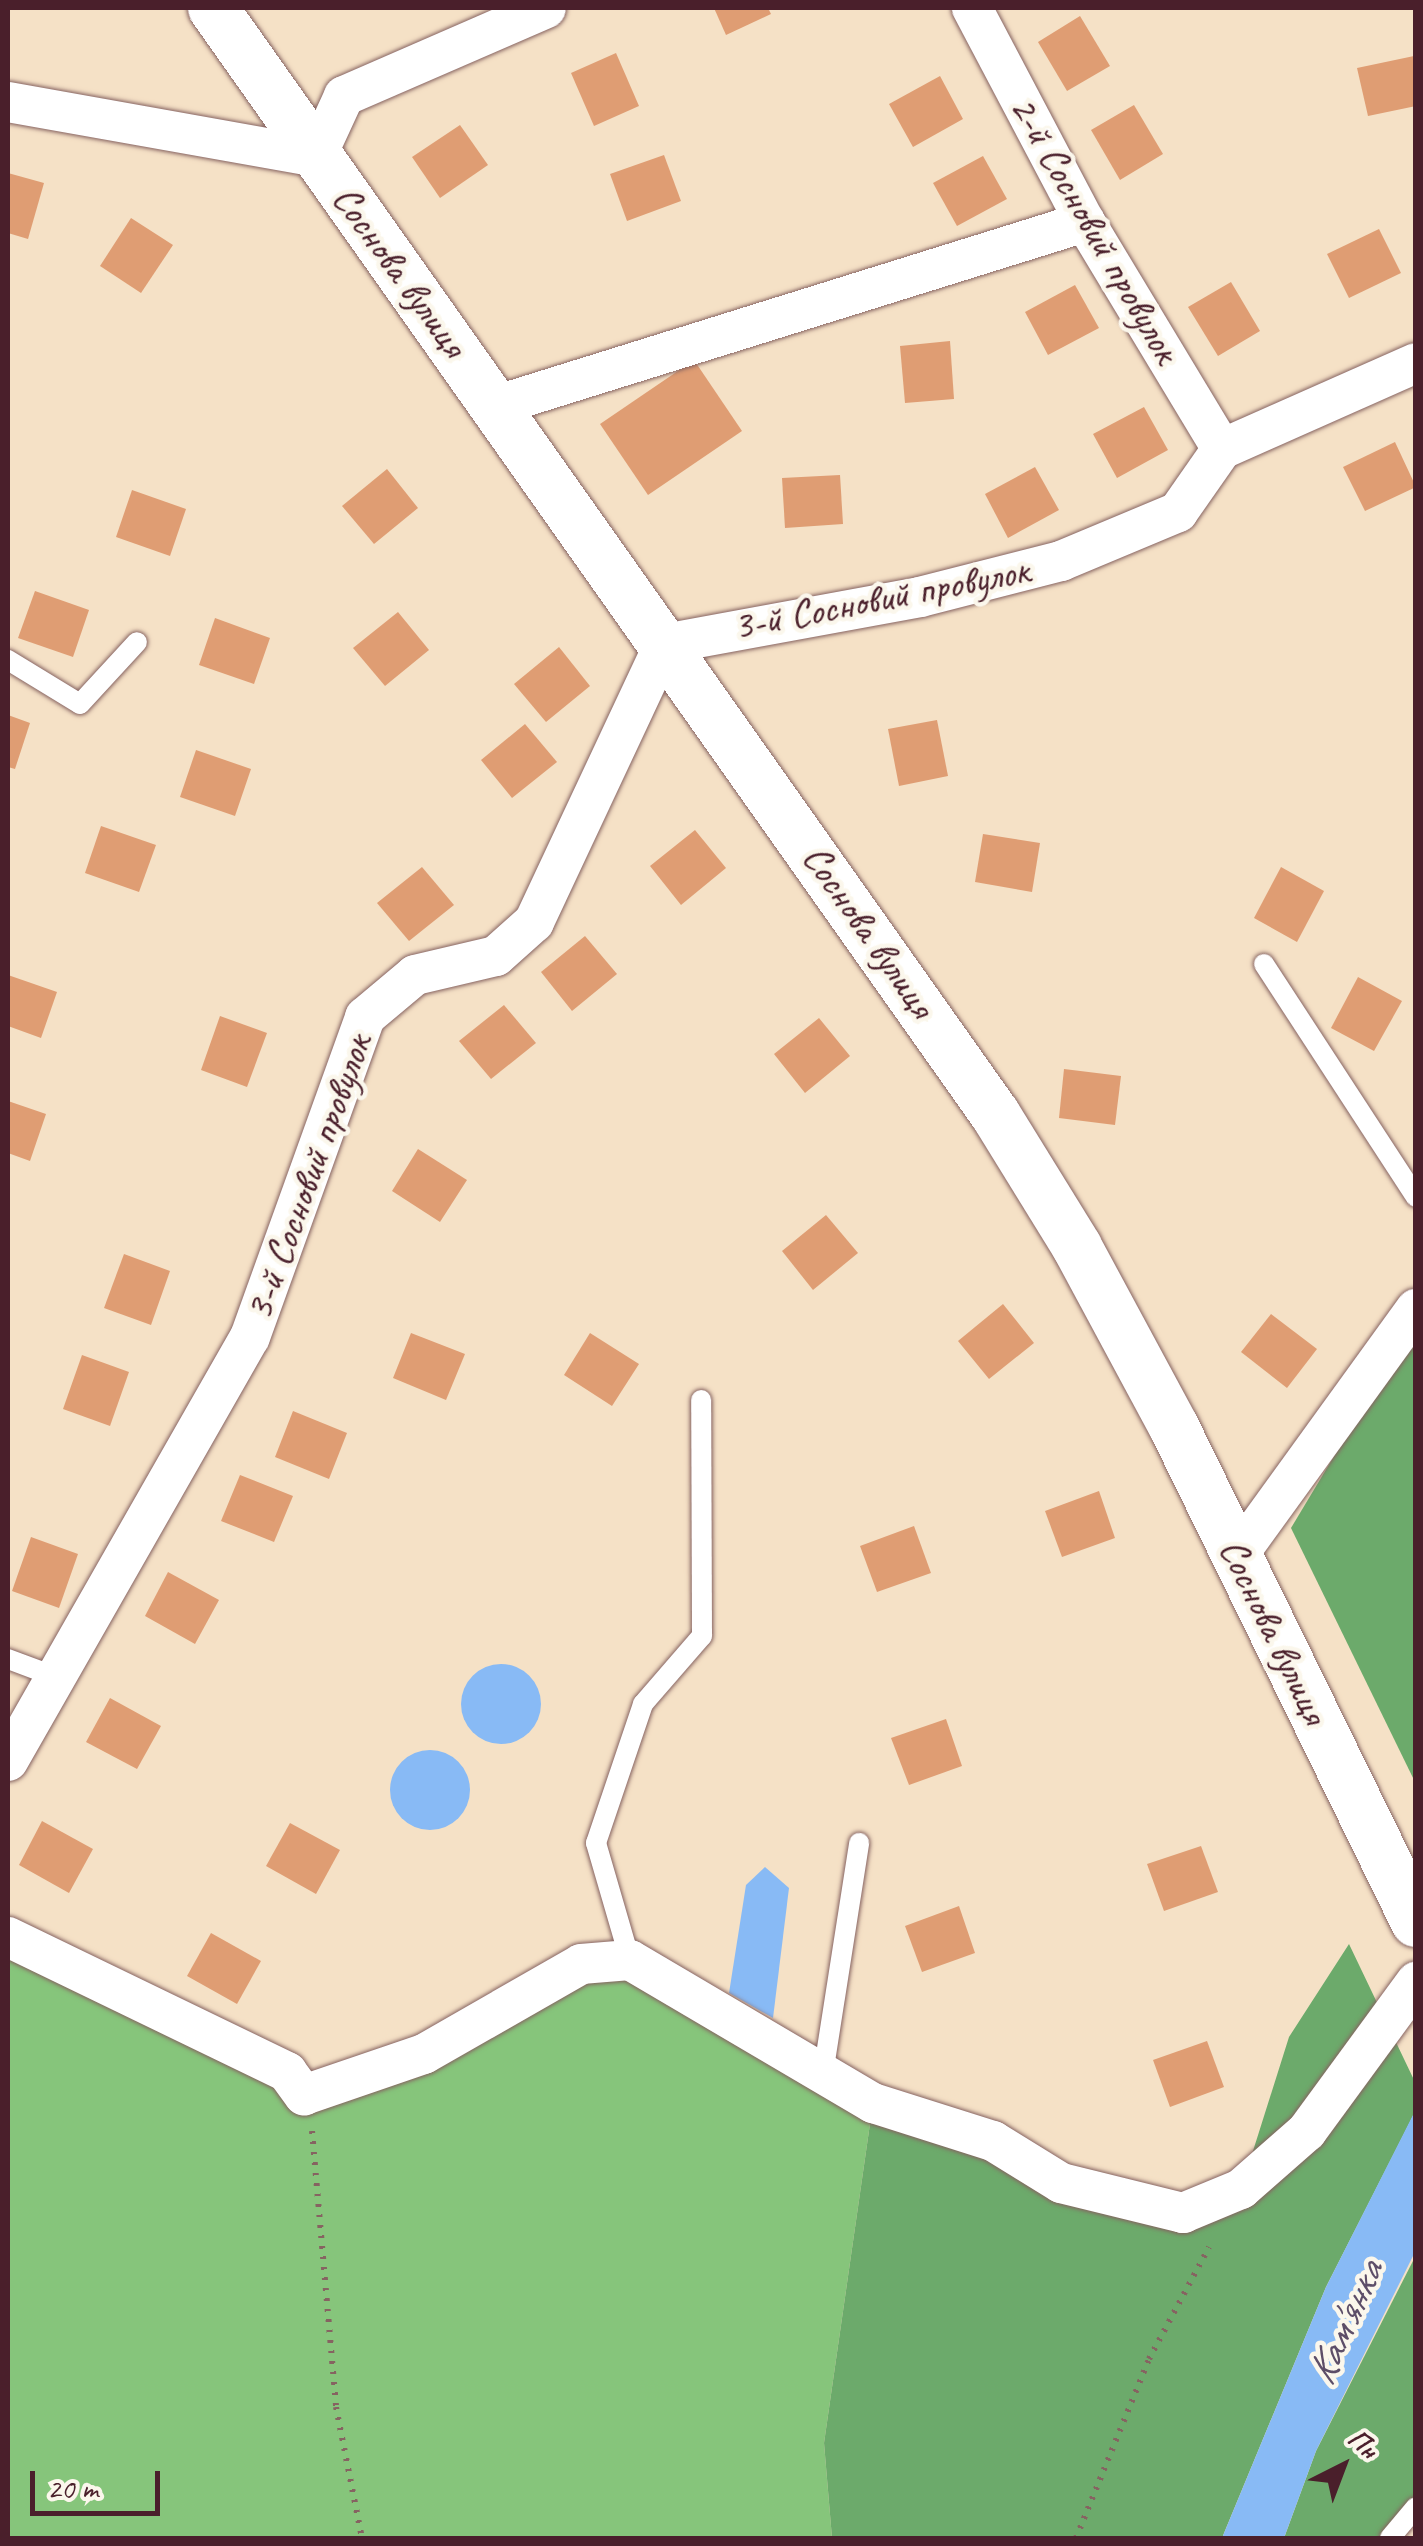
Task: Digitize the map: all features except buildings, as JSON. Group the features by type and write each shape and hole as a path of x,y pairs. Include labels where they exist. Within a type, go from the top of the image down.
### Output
{"street":[{"name":"Соснова вулиця","path":"213,8 316,157 498,405 994,1114 1077,1247 1237,1556 1416,1922"},
{"path":"8,102 316,157 344,96 546,8"},
{"name":"2-й Сосновий провулок","path":"972,8 1085,222 1222,449"},
{"path":"498,405 1085,222"},
{"path":"1222,449 1416,363"},
{"name":"3-й Сосновий провулок","path":"8,1761 51,1675 211,1416 250,1337 364,1017 415,975 496,956 518,942 548,897 664,644 920,597 1061,561 1178,512 1222,449"},
{"path":"1237,1556 1416,1309"},
{"path":"8,1937 287,2072 304,2096 424,2054 581,1964 630,1960 873,2103 992,2141 1062,2183 1183,2213 1241,2189 1306,2132 1416,1982"}],"lane":[{"path":"8,660 80,704 136,642"},
{"path":"1264,964 1416,1196"},
{"path":"630,1960 596,1843 644,1704 702,1636 702,1400"},
{"path":"8,1659 51,1675"},
{"path":"823,2074 859,1843"},
{"path":"1390,2538 1416,2507"}],"path":[{"path":"304,2096 336,2407 362,2538"},
{"path":"1076,2538 1149,2359 1241,2189"}],"green space":[{"path":"1415,1321 1415,1782 1291,1528"},
{"path":"8,1937 287,2072 356,2079 630,1960 873,2103 824,2443 832,2538 8,2538"},
{"path":"1349,1944 1415,2082 1413,2116 1326,2287 1222,2538 832,2538 824,2443 873,2103 1183,2213 1241,2189 1289,2037"},
{"path":"1415,2257 1415,2507 1390,2538 1284,2538 1316,2451"}],"water":[{"path":"501,1664 516,1667 529,1676 538,1689 538,1719 529,1732 516,1741 501,1744 486,1741 473,1732 464,1719 461,1704 464,1689 473,1676 486,1667"},
{"path":"430,1750 445,1753 458,1762 467,1775 467,1805 458,1818 445,1827 430,1830 415,1827 402,1818 393,1805 390,1790 393,1775 402,1762 415,1753"},
{"path":"765,1867 789,1888 773,2018 729,1993 746,1885"},
{"name":"Кам'янка","path":"1415,2111 1415,2252 1316,2451 1284,2538 1222,2538 1326,2287"}]}
